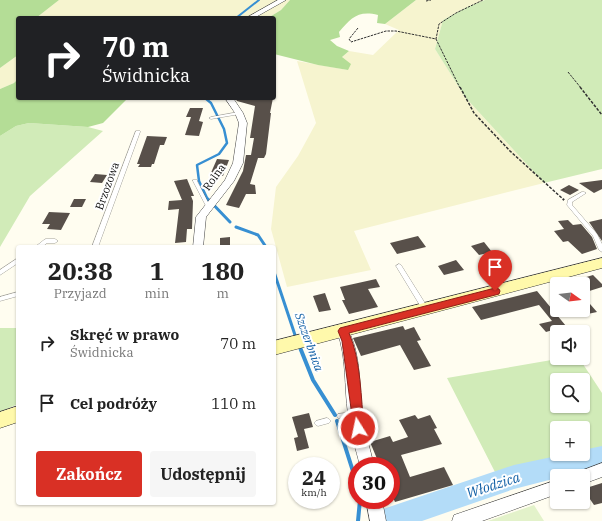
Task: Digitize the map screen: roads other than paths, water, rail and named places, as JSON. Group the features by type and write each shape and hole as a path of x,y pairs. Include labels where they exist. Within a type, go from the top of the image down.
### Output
{"street":[{"path":"253,16 283,0"},
{"name":"Rolna","path":"198,245 201,217 210,203 229,181 238,163 243,123 239,113 230,100"},
{"path":"276,348 426,310 602,263"},
{"path":"343,331 347,341 352,365 356,415 365,457"},
{"path":"0,420 16,415"},
{"path":"590,474 602,470"},
{"path":"460,521 550,489"}],"lane":[{"path":"211,118 239,113"},
{"name":"Brzozowa","path":"96,245 138,132"},
{"path":"195,181 210,203"},
{"path":"584,193 570,201 569,205 595,236 602,250"},
{"path":"41,245 46,241 55,241"},
{"path":"0,273 16,260"},
{"path":"399,266 426,310"},
{"path":"0,299 16,295"},
{"path":"340,416 356,415"},
{"path":"318,422 327,421"}],"waterway":[{"name":"Szczerbnica","path":"239,16 259,0"},
{"name":"Szczerbnica","path":"207,100 211,103 224,129 227,143 219,154 197,165 199,181 208,200"},
{"name":"Szczerbnica","path":"208,199 230,222"},
{"name":"Szczerbnica","path":"236,227 258,235 265,245"},
{"name":"Szczerbnica","path":"276,278 296,338"},
{"name":"Szczerbnica","path":"299,345 313,380 335,415"},
{"name":"Szczerbnica","path":"337,421 348,457"},
{"name":"Włodzica","path":"386,521 514,477 602,457"},
{"name":"Szczerbnica","path":"358,521 359,509"}]}
